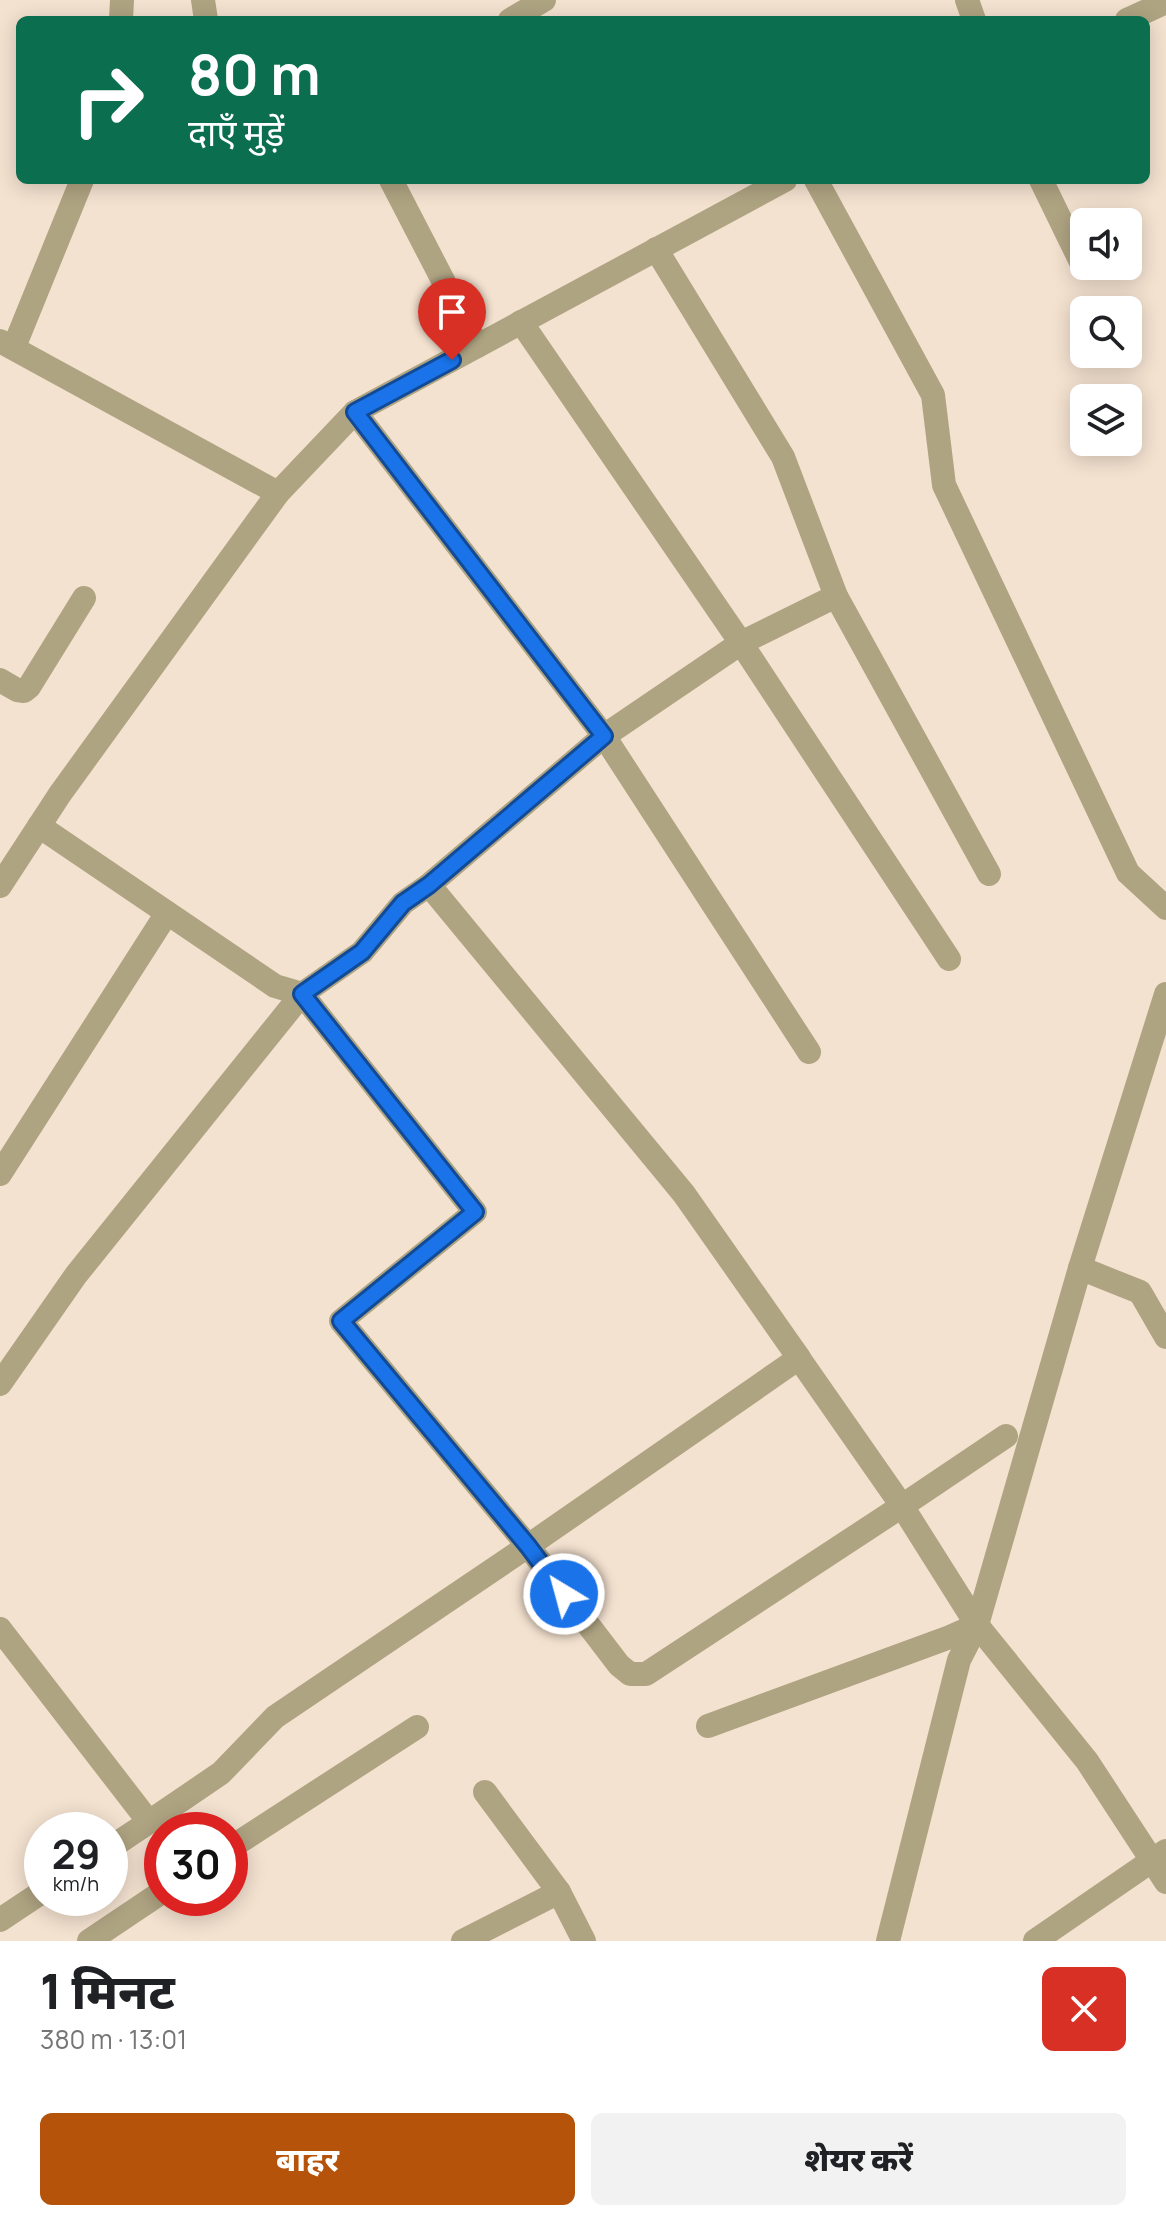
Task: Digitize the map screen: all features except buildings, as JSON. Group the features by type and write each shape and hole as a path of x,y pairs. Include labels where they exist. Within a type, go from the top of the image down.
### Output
{"street":[{"path":"517,16 544,0"},
{"path":"1136,16 1166,2"},
{"path":"80,184 7,344 278,493"},
{"path":"393,184 477,346"},
{"path":"0,886 39,826 278,493 355,412 778,184"},
{"path":"818,184 933,395 944,485 1128,873 1166,908"},
{"path":"1043,184 1070,239"},
{"path":"656,249 783,457 836,596 989,874"},
{"path":"521,322 741,643 949,959"},
{"path":"355,412 604,736 809,1052"},
{"path":"0,1384 76,1275 302,994 362,952 403,903 429,885 604,736 741,643 836,596"},
{"path":"0,680 17,690 24,691 29,687 84,598"},
{"path":"39,826 275,986 302,994 475,1212 341,1321 528,1546 619,1665 630,1674 646,1674 1006,1436"},
{"path":"429,885 684,1194 902,1506 977,1625 1159,1856 1166,1882"},
{"path":"0,1174 24,1141 167,913"},
{"path":"888,1941 959,1660 977,1625 1080,1268 1166,994"},
{"path":"1080,1268 1140,1292 1166,1337"},
{"path":"164,1812 221,1773 275,1717 799,1358 796,1354"},
{"path":"708,1726 977,1625"},
{"path":"0,1629 144,1816"},
{"path":"248,1836 417,1727"},
{"path":"485,1792 559,1892 584,1941"},
{"path":"1035,1941 1159,1856"},
{"path":"463,1941 559,1892"},
{"path":"0,1920 24,1904"},
{"path":"89,1941 144,1904"}],"route":[{"path":"452,360 355,412 604,736 429,885 403,903 362,952 302,994 475,1212 341,1321 528,1546 564,1594"}]}
